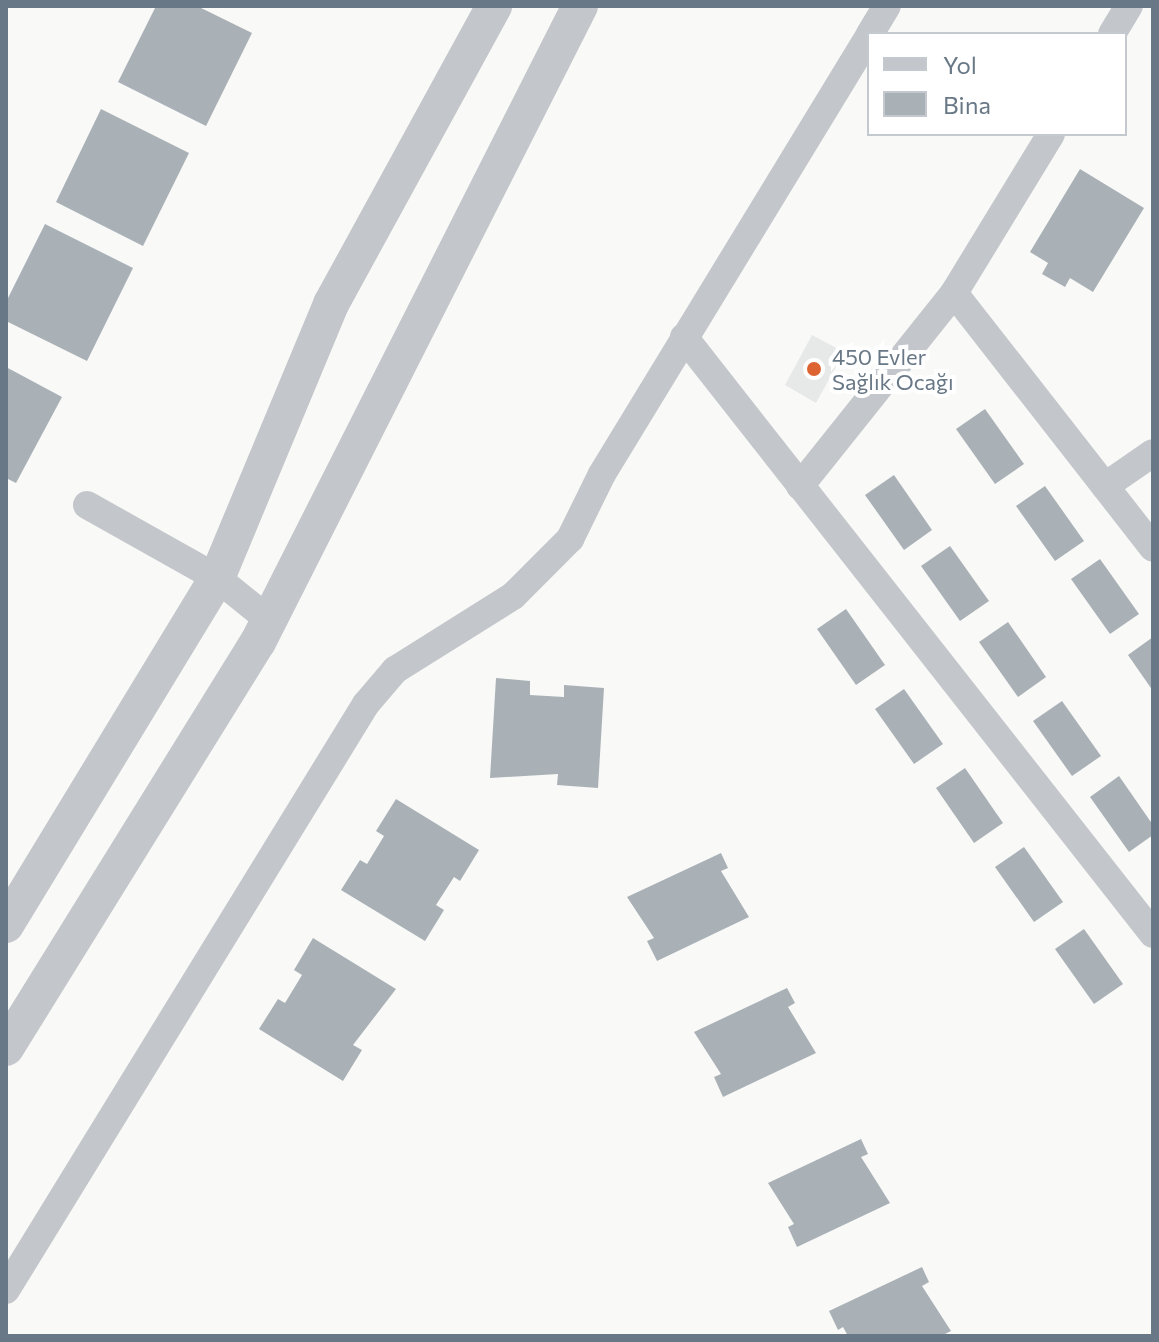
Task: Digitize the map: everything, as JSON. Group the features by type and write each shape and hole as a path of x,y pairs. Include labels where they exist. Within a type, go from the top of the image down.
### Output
{"street":[{"path":"6,925 217,578 331,304 494,6"},
{"path":"6,1048 269,620 580,6"},
{"path":"872,32 887,6"},
{"path":"1113,32 1129,6"},
{"path":"6,1290 366,704 395,670 513,596 570,539 602,474 867,40"},
{"path":"800,486 954,293 1050,136"},
{"path":"954,293 1153,548"},
{"path":"684,337 1153,934"},
{"path":"1105,486 1153,453"},
{"path":"87,505 217,578 269,620"}],"shaded area":[{"name":"450 Evler Sağlık Ocağı","path":"812,335 844,352 816,403 785,385"}],"building":[{"path":"156,6 197,6 252,33 206,126 118,82"},
{"path":"101,109 189,153 143,246 56,202"},
{"path":"1080,169 1144,208 1093,292 1070,278 1065,287 1042,274 1048,263 1030,252"},
{"path":"45,224 133,268 87,361 6,321 6,302"},
{"path":"6,367 62,397 16,483 6,478"},
{"path":"985,409 1024,464 995,484 956,429"},
{"path":"894,475 932,530 904,550 865,495"},
{"path":"1045,486 1084,541 1055,561 1016,506"},
{"path":"950,546 989,601 960,621 921,566"},
{"path":"1100,559 1139,614 1110,634 1071,579"},
{"path":"846,609 885,665 856,685 817,629"},
{"path":"1008,622 1046,677 1018,697 979,642"},
{"path":"1153,637 1153,691 1128,655"},
{"path":"496,678 530,681 530,695 564,697 564,685 604,688 598,788 557,785 558,774 490,778"},
{"path":"904,689 943,744 914,764 875,709"},
{"path":"1062,701 1101,756 1072,776 1033,721"},
{"path":"965,768 1003,823 974,843 936,788"},
{"path":"1119,776 1153,825 1153,835 1129,852 1090,797"},
{"path":"396,799 479,850 460,881 454,877 436,905 444,910 425,941 341,890 360,860 367,864 384,836 376,831"},
{"path":"1024,847 1063,902 1034,922 995,867"},
{"path":"721,853 728,868 721,871 749,917 657,961 647,941 654,938 627,897"},
{"path":"1084,929 1123,984 1094,1004 1055,949"},
{"path":"313,938 396,989 353,1045 362,1050 343,1081 259,1029 278,999 285,1003 302,975 294,970"},
{"path":"787,988 795,1003 788,1007 816,1053 723,1097 714,1077 721,1074 694,1032"},
{"path":"861,1139 868,1154 861,1157 890,1203 797,1247 788,1227 794,1224 768,1183"},
{"path":"922,1267 929,1282 922,1286 951,1331 941,1336 848,1336 843,1327 838,1330 829,1311"}],"place":[{"name":"450 Evler Sağlık Ocağı","path":"814,369"}]}
